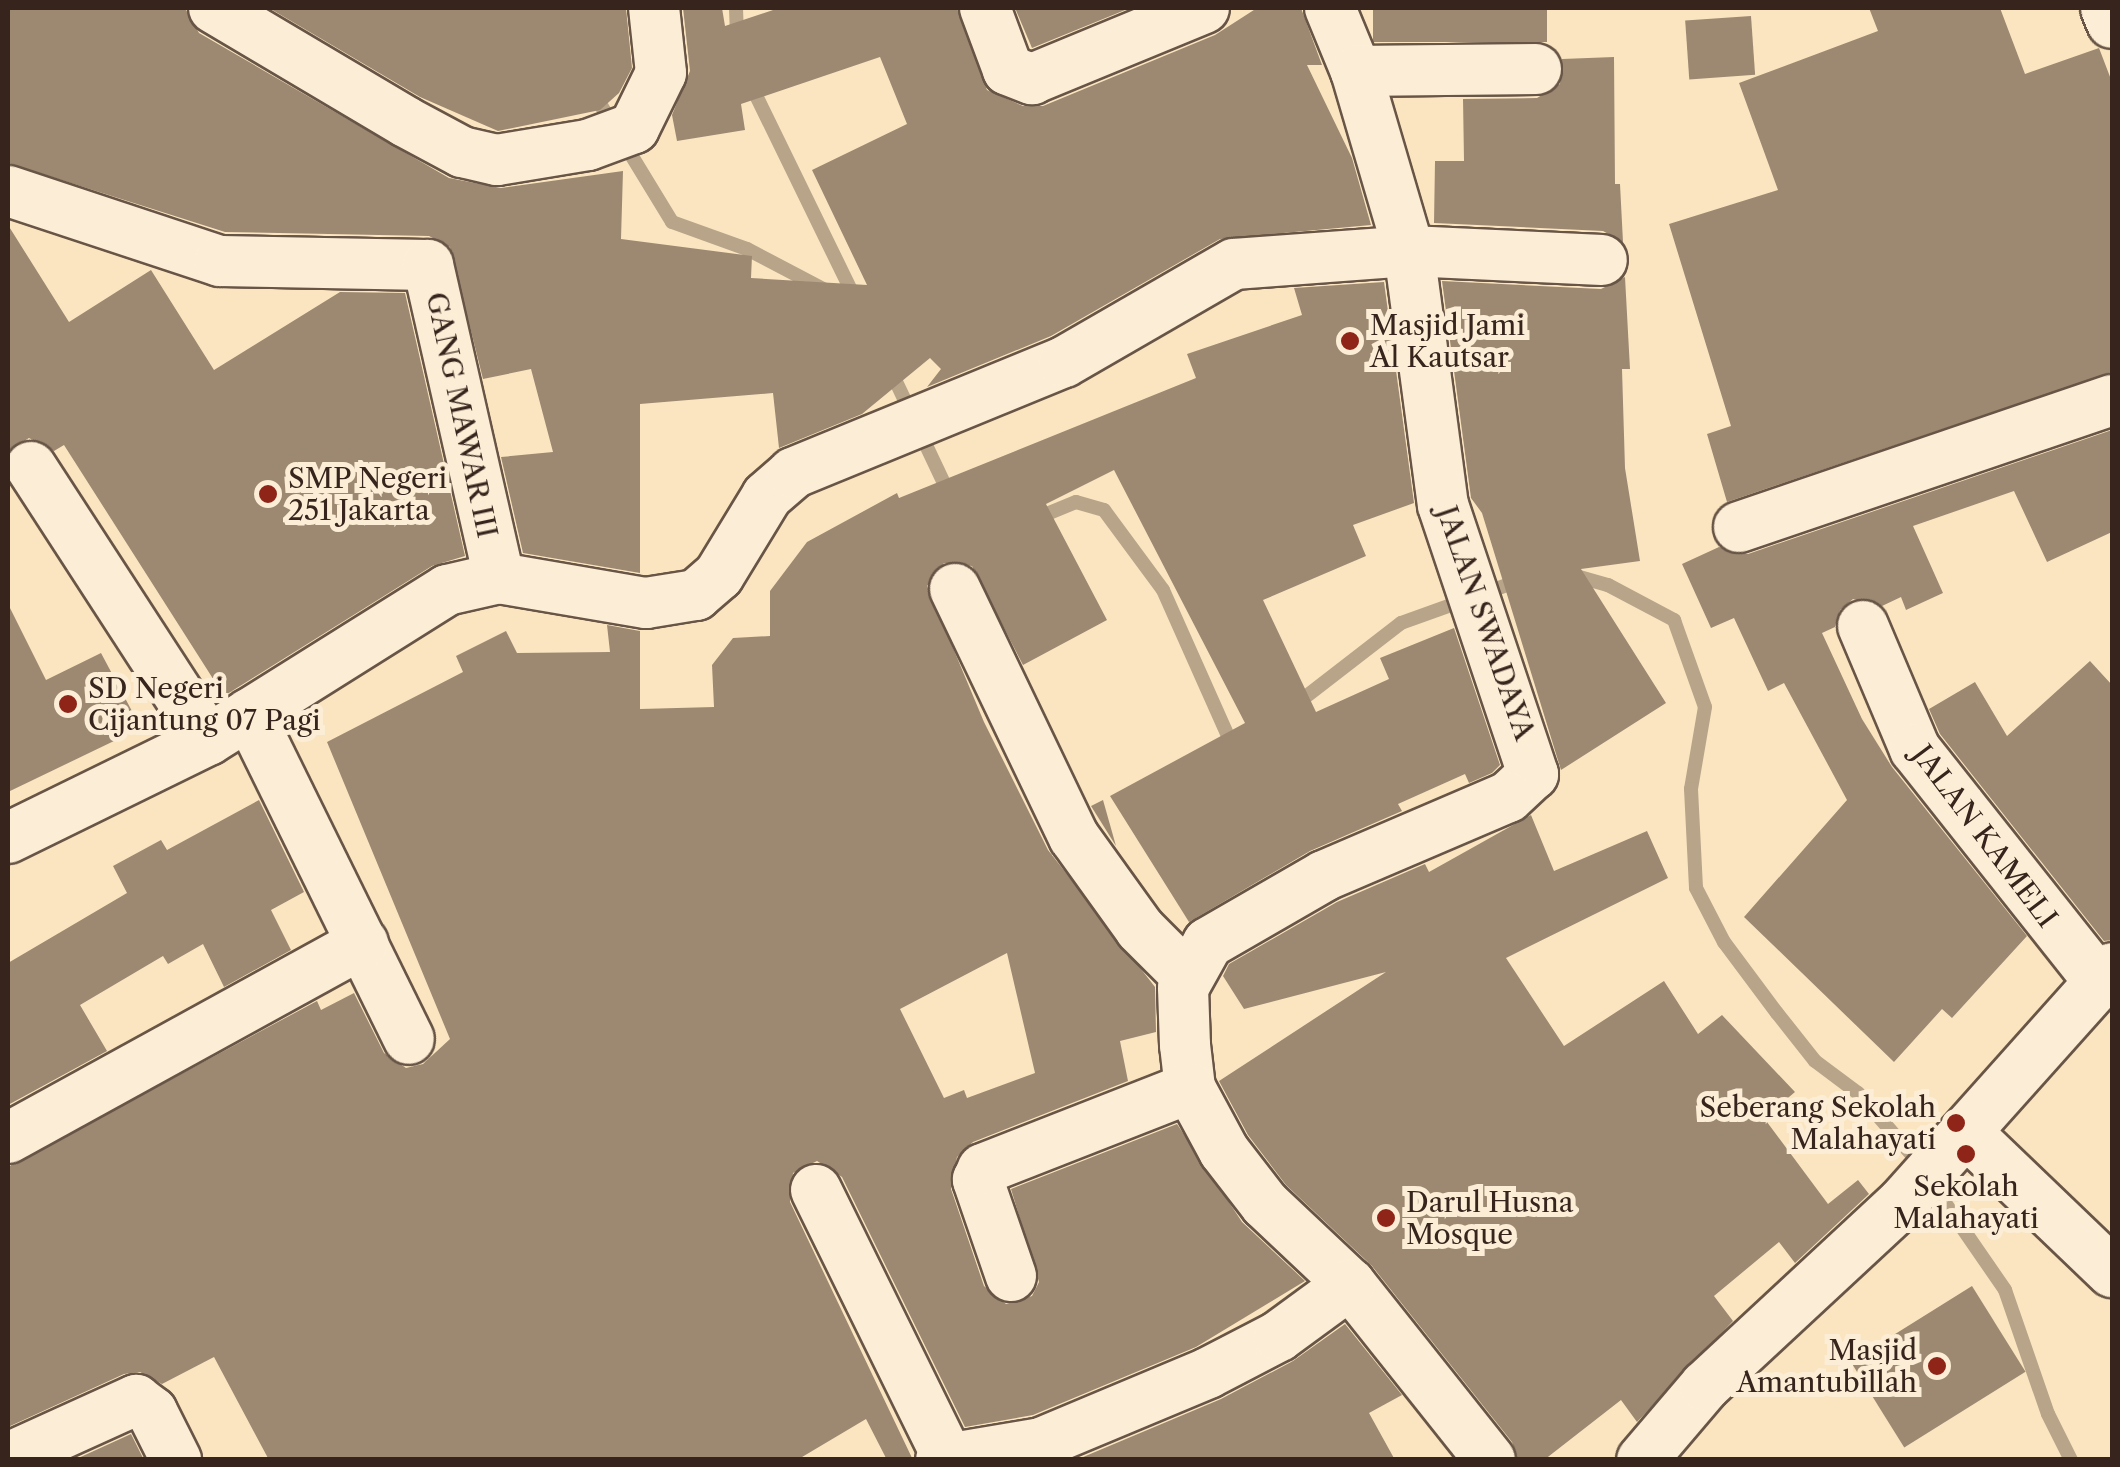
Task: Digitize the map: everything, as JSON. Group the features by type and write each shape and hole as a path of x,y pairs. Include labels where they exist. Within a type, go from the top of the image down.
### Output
{"street":[{"path":"214,8 462,152 527,159 588,146 634,128 662,73 654,8"},
{"path":"985,8 1008,70 1032,78 1204,8"},
{"name":"JALAN SWADAYA","path":"1187,976 1199,954 1228,929 1324,876 1508,796 1533,774 1467,583 1441,491 1409,251 1356,71 1330,8"},
{"path":"2106,8 2112,23"},
{"path":"1356,71 1536,68"},
{"name":"GANG MAWAR III","path":"8,191 220,261 428,265 498,578"},
{"path":"8,838 208,740 447,590 498,578 646,603 696,595 719,575 741,533 780,484 865,441 1064,362 1234,264 1409,251 1602,260"},
{"path":"1738,527 2112,400"},
{"path":"30,467 208,740"},
{"path":"955,589 1074,837 1140,929 1187,976 1190,1088 1224,1151 1265,1204 1350,1284 1490,1460"},
{"name":"JALAN KAMELI","path":"1863,626 1915,749 2106,975"},
{"path":"249,714 409,1040"},
{"path":"8,1138 362,944"},
{"path":"1642,1460 1706,1386 1902,1203 2106,975"},
{"path":"1011,1276 978,1180 983,1169 1190,1088"},
{"path":"1961,1140 2112,1272"},
{"path":"816,1190 946,1459 1041,1443 1208,1373 1279,1336 1350,1284"},
{"path":"8,1458 136,1400 152,1412 176,1460"}],"building":[{"path":"8,8 185,8 199,33 449,178 501,188 623,171 621,239 752,256 751,278 867,285 812,170 907,124 880,57 741,104 745,130 677,141 672,115 690,71 683,8 722,8 725,26 779,8 957,8 987,90 1023,106 1043,106 1215,35 1257,8 1301,8 1322,65 1307,65 1352,158 1371,225 1220,239 1051,336 927,387 941,369 930,358 862,414 779,448 773,393 640,404 640,573 523,553 501,457 553,452 531,369 483,379 450,247 429,236 225,232 8,163"},
{"path":"269,8 626,8 632,68 619,93 600,110 498,131 420,97"},
{"path":"1015,8 1130,8 1032,48"},
{"path":"1373,8 1547,8 1547,42 1373,42"},
{"path":"1869,8 2000,8 2025,74 2099,48 2112,82 2112,372 1727,502 1707,434 1731,426 1669,224 1778,190 1739,83 1878,31"},
{"path":"1751,16 1755,75 1689,79 1685,21"},
{"path":"1614,57 1615,184 1620,184 1623,242 1603,231 1434,223 1435,161 1464,161 1463,99 1537,98 1560,84 1562,59"},
{"name":"SMP Negeri 251 Jakarta","path":"8,225 69,322 151,270 214,370 340,292 405,293 465,556 432,566 224,696 64,445 54,451 29,438 8,451"},
{"path":"1625,277 1630,369 1622,369 1625,468 1640,561 1581,569 1666,703 1561,770 1482,513 1471,498 1442,281 1601,289"},
{"path":"1384,282 1414,503 1353,525 1366,556 1263,600 1316,712 1389,679 1380,658 1454,628 1500,765 1492,773 1469,783 1465,774 1398,804 1402,811 1310,851 1189,922 1110,796 1245,723 1114,470 1046,504 1107,620 1023,665 972,566 944,563 927,586 984,722 1048,850 1155,987 1156,1032 1120,1041 1128,1081 973,1142 957,1157 951,1189 984,1286 1006,1304 1032,1296 1039,1282 1011,1189 1177,1124 1242,1222 1305,1281 1196,1347 1033,1415 965,1427 842,1177 817,1161 793,1173 790,1202 913,1460 887,1460 866,1419 797,1460 269,1460 214,1357 162,1384 140,1372 124,1374 8,1427 8,1167 317,1001 321,1010 354,993 384,1053 406,1068 423,1064 450,1039 327,742 463,672 456,656 506,631 517,653 610,652 607,625 640,631 640,709 714,707 712,665 733,638 770,636 770,591 807,542 897,493 899,498 1196,378 1187,354 1302,315 1294,288","holes":["1007,953 1035,1073 967,1098 964,1090 944,1098 900,1009"]},
{"path":"2112,430 2112,532 2047,562 2014,491 1913,526 1943,593 1906,610 1901,597 1882,606 1853,599 1840,610 1835,627 1822,633 1862,719 1892,767 2027,936 1952,1018 1942,1009 1894,1062 1744,917 1847,800 1784,683 1768,691 1734,618 1711,628 1682,564 1719,547 1748,554"},
{"name":"SD Negeri Cijantung 07 Pagi","path":"8,604 46,680 101,653 141,728 8,792"},
{"path":"2090,661 2112,685 2112,940 2104,941 1940,734 1929,709 1975,682 2007,736"},
{"path":"259,800 304,892 271,910 291,950 224,987 203,944 168,964 163,956 80,1005 107,1051 8,1105 8,963 127,893 113,866 161,840 167,850"},
{"path":"1103,800 1116,846 1091,806"},
{"path":"1531,815 1554,871 1647,831 1668,878 1506,958 1564,1046 1664,981 1698,1034 1722,1015 1795,1092 1764,1118 1828,1204 1858,1180 1869,1194 1795,1263 1779,1242 1714,1296 1733,1321 1637,1422 1621,1400 1544,1460 1518,1460 1512,1442 1372,1266 1286,1185 1248,1135 1219,1081 1386,972 1244,1009 1223,976 1229,964 1337,902 1425,864 1429,872"},
{"name":"Masjid Amantubillah","path":"1972,1286 2026,1372 1904,1447 1851,1362"},
{"path":"1345,1324 1402,1395 1369,1413 1395,1460 1076,1460 1221,1399 1293,1361"},
{"path":"131,1434 144,1460 74,1460"}],"waterway":[{"path":"736,8 737,37"},
{"path":"749,81 856,300"},
{"path":"594,94 672,222 747,249 825,290"},
{"path":"890,369 949,494"},
{"path":"1037,518 1076,502 1104,510 1163,590 1229,738 1239,739"},
{"path":"1569,574 1608,585 1674,620 1705,707 1691,789 1696,888 1724,942 1777,1013 1815,1061 1858,1093 1912,1155 2005,1290 2048,1414 2071,1460"},
{"path":"1295,705 1401,623 1518,581"}],"place":[{"name":"Masjid Jami Al Kautsar","path":"1350,341"},
{"name":"SMP Negeri 251 Jakarta","path":"268,494"},
{"name":"SD Negeri Cijantung 07 Pagi","path":"68,704"},
{"name":"Seberang Sekolah Malahayati","path":"1956,1123"},
{"name":"Sekolah Malahayati","path":"1966,1154"},
{"name":"Darul Husna Mosque","path":"1386,1218"},
{"name":"Masjid Amantubillah","path":"1937,1366"}]}
